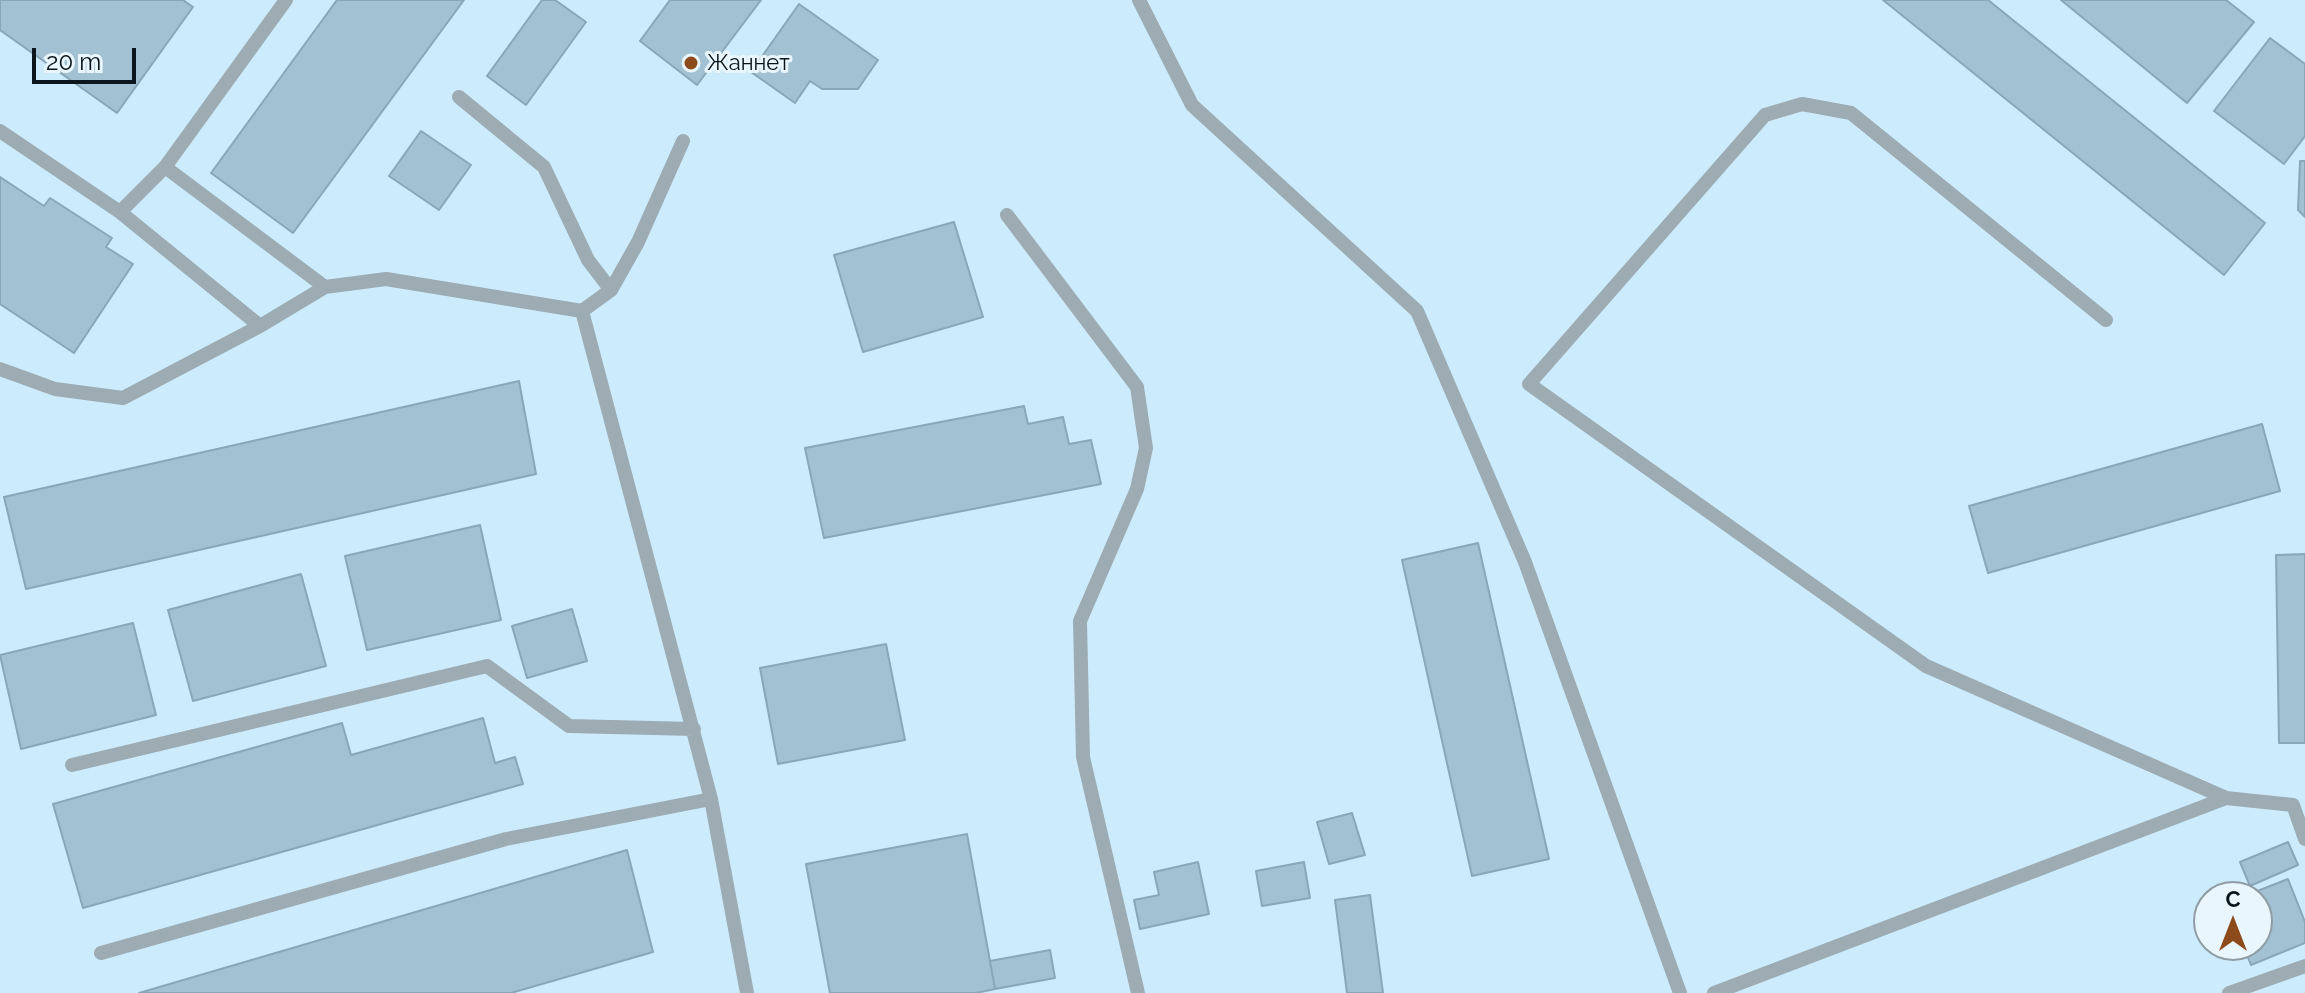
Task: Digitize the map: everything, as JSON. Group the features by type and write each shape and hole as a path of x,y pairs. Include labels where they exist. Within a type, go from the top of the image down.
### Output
{"lane":[{"path":"120,212 165,167 286,0"},
{"path":"1139,0 1192,105 1417,311 1525,562 1680,993"},
{"path":"459,97 544,167 588,260 611,290"},
{"path":"2106,320 1851,113 1802,104 1765,115 1529,384 1926,666 2226,798 2293,805 2305,839"},
{"path":"0,131 120,212 260,326"},
{"path":"0,369 55,389 123,398 260,326 325,287 386,279 582,311 611,290 638,242 683,141"},
{"path":"165,167 325,287"},
{"path":"1007,215 1137,387 1146,448 1137,489 1080,621 1083,757 1138,993"},
{"path":"582,311 711,799 747,993"},
{"path":"72,765 487,666 569,726 694,729"},
{"path":"1714,993 2226,798"},
{"path":"101,953 506,839 711,799"},
{"path":"2229,993 2305,966"}],"building":[{"path":"0,0 183,0 193,7 117,113 0,30"},
{"path":"337,0 464,0 293,233 211,173"},
{"path":"542,0 555,0 586,22 526,105 487,76"},
{"name":"Жаннет","path":"670,0 761,0 697,85 640,41"},
{"path":"1883,0 1988,0 2265,223 2224,275"},
{"path":"2061,0 2226,0 2254,22 2187,103"},
{"path":"799,4 878,60 858,89 822,89 810,81 795,103 751,72"},
{"path":"2270,38 2305,64 2305,136 2284,164 2214,111"},
{"path":"421,131 471,165 439,210 389,176"},
{"path":"2300,161 2305,161 2305,217 2298,210"},
{"path":"0,177 44,206 50,198 112,238 106,247 133,264 74,353 0,304"},
{"path":"954,222 983,317 863,352 834,255"},
{"path":"519,381 536,474 26,589 4,497"},
{"path":"1024,406 1028,424 1063,417 1069,444 1091,440 1101,484 824,538 805,448"},
{"path":"2262,424 2280,491 1988,573 1969,506"},
{"path":"480,525 501,620 367,650 345,556"},
{"path":"1478,543 1549,859 1472,876 1402,560"},
{"path":"2305,554 2305,743 2279,743 2276,555"},
{"path":"301,574 326,666 193,701 168,610"},
{"path":"572,609 587,661 527,678 512,626"},
{"path":"133,623 156,715 21,749 0,655"},
{"path":"886,644 905,740 778,764 760,668"},
{"path":"483,718 495,763 515,757 523,784 83,908 53,804 342,723 351,755"},
{"path":"1352,813 1365,855 1329,864 1317,822"},
{"path":"967,834 995,989 976,993 830,993 806,864"},
{"path":"2288,842 2298,865 2261,881 2248,881 2240,862"},
{"path":"627,850 653,952 511,993 139,993"},
{"path":"1198,862 1209,914 1140,929 1134,900 1159,895 1154,872"},
{"path":"1304,862 1310,898 1262,906 1256,871"},
{"path":"2288,879 2305,922 2305,943 2273,956 2273,885"},
{"path":"1370,895 1383,993 1347,993 1335,900"},
{"path":"1050,950 1055,978 995,989 990,961"}],"place":[{"name":"Жаннет","path":"691,63"}]}
